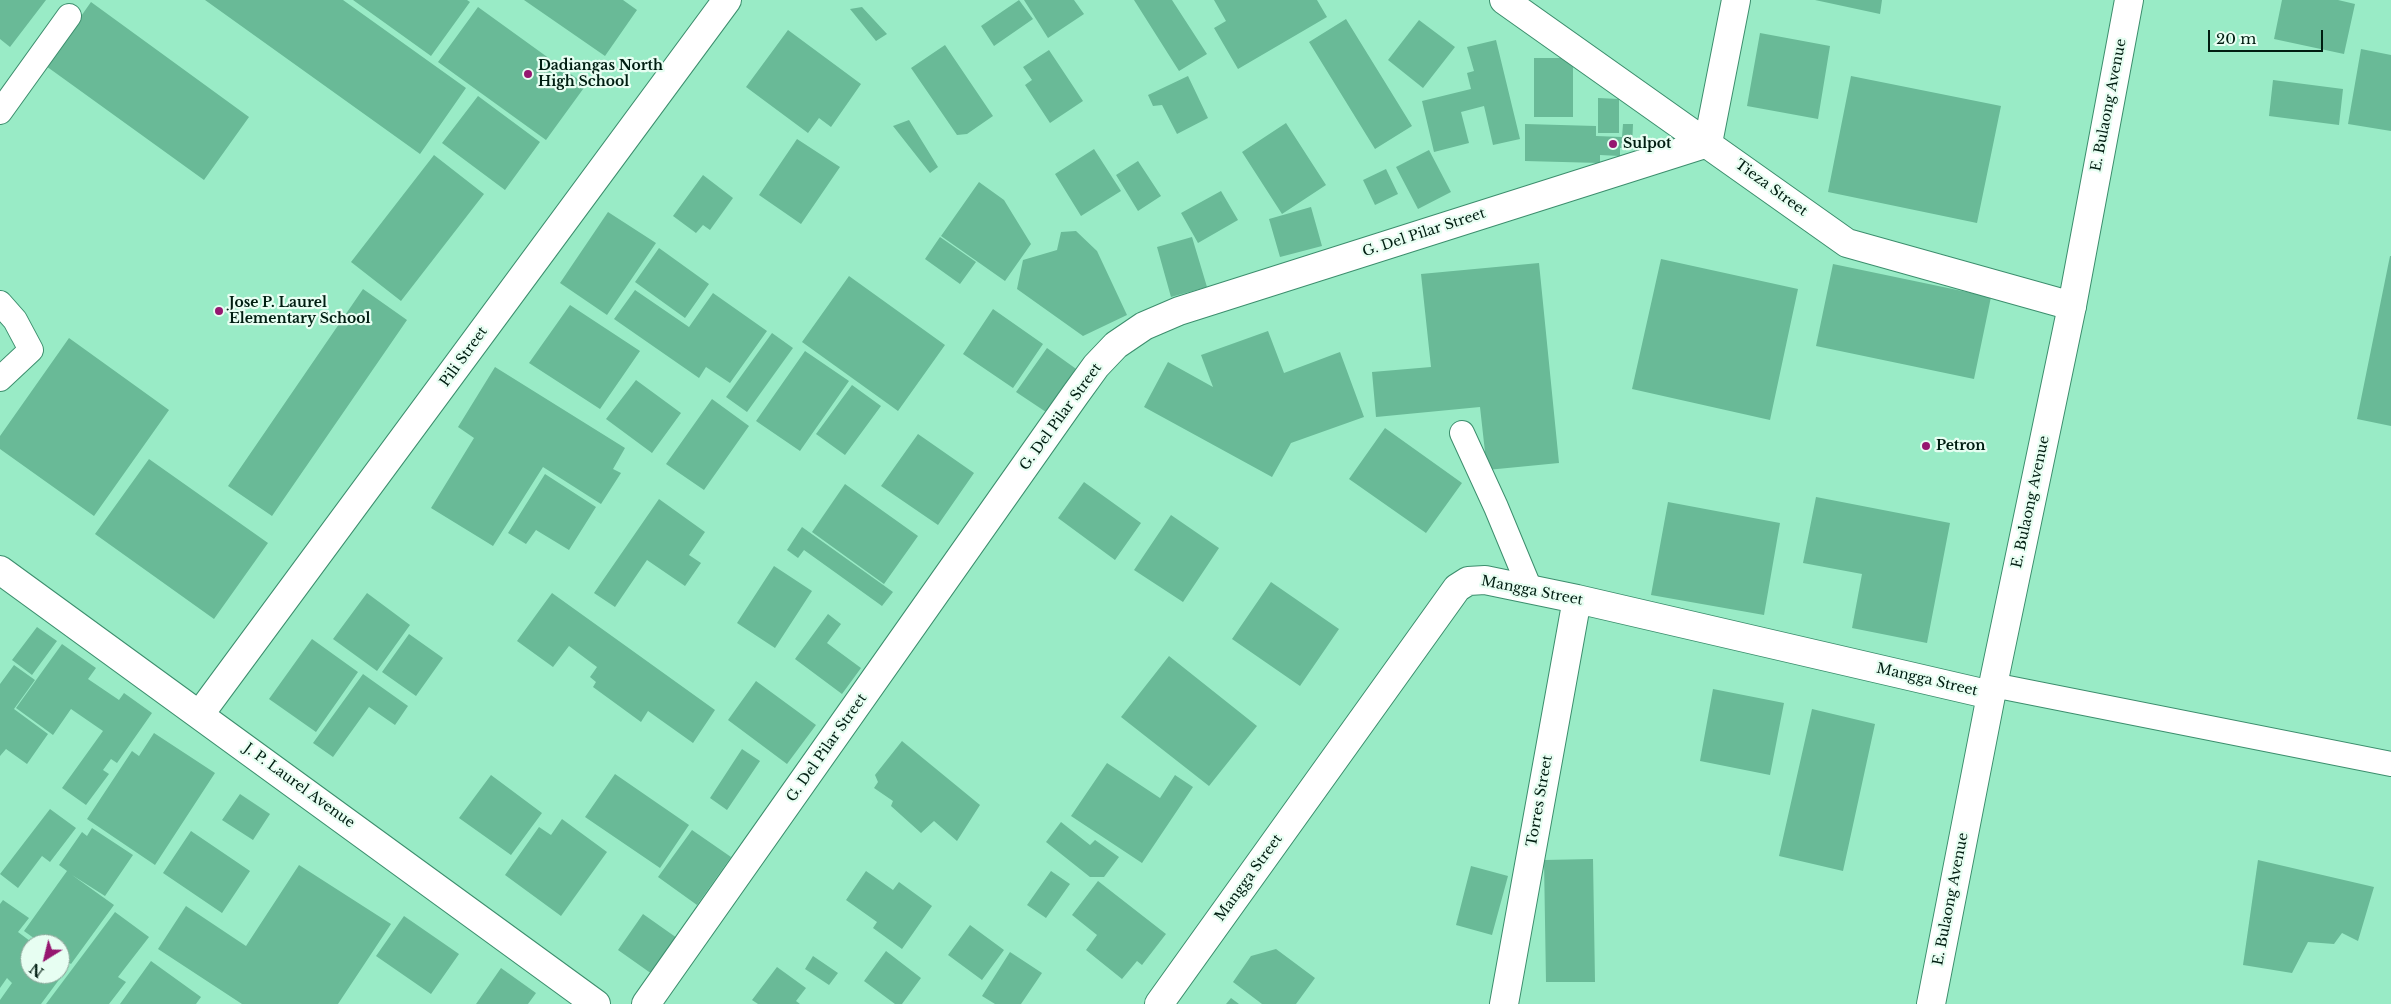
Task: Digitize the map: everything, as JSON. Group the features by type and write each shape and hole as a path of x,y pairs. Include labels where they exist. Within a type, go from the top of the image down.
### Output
{"street":[{"name":"Pili Street","path":"200,714 727,0"},
{"name":"Tieza Street","path":"1504,0 1847,243 2072,306"},
{"path":"1708,144 1736,0"},
{"name":"E. Bulaong Avenue","path":"1931,1004 1992,690 2072,306 2129,0"},
{"name":"G. Del Pilar Street","path":"646,1004 1075,395 1096,366 1116,345 1144,326 1179,311 1708,144"},
{"name":"J. P. Laurel Avenue","path":"0,570 596,1004"},
{"name":"Mangga Street","path":"1159,1004 1457,588 1468,580 1485,580 1530,589 1992,690"},
{"name":"Torres Street","path":"1504,1004 1577,599"}],"lane":[{"path":"0,112 69,16"},
{"path":"0,303 15,320 31,350 0,379"},
{"path":"1462,433 1496,507 1530,589"},
{"path":"1992,690 2391,764"}],"building":[{"path":"0,0 46,0 10,47 0,39"},
{"path":"205,0 343,0 466,88 420,154"},
{"path":"353,0 467,0 470,2 431,56"},
{"path":"524,0 623,0 637,10 605,56"},
{"path":"1019,0 1033,19 994,46 981,26"},
{"path":"1024,0 1074,0 1084,14 1048,38"},
{"path":"1134,0 1172,0 1207,54 1179,71"},
{"path":"1214,0 1317,0 1327,17 1238,69 1214,28 1226,21"},
{"path":"1815,0 1882,0 1880,14"},
{"path":"2282,0 2338,0 2355,4 2344,54 2274,39"},
{"path":"91,2 249,117 204,180 46,66"},
{"path":"478,7 586,85 546,140 438,62"},
{"path":"862,7 887,34 876,41 850,9"},
{"path":"1346,19 1412,126 1375,149 1309,42"},
{"path":"1419,20 1455,47 1423,88 1388,60"},
{"path":"788,30 861,84 831,127 819,118 808,133 746,87"},
{"path":"1760,33 1830,46 1818,119 1747,106"},
{"path":"1496,40 1520,139 1493,145 1484,106 1461,112 1469,143 1434,152 1422,101 1471,89 1467,73 1474,71 1467,47"},
{"path":"945,45 993,116 967,134 957,135 911,68"},
{"path":"2361,49 2391,55 2391,131 2348,124"},
{"path":"1049,50 1083,101 1050,123 1025,85 1032,80 1023,67"},
{"path":"1534,58 1573,58 1573,117 1534,117"},
{"path":"1188,76 1208,118 1177,134 1162,105 1153,106 1148,95"},
{"path":"1851,76 2001,106 1977,223 1828,192"},
{"path":"2273,80 2343,89 2339,125 2269,116"},
{"path":"478,96 540,142 505,190 442,143"},
{"path":"1598,98 1619,99 1619,133 1598,133"},
{"path":"909,120 938,167 930,173 893,126"},
{"path":"1286,123 1326,185 1282,214 1242,152"},
{"path":"1525,124 1596,126 1596,136 1622,137 1623,124 1633,124 1632,148 1620,148 1620,156 1600,155 1600,163 1525,161"},
{"path":"797,139 840,167 801,224 759,195"},
{"path":"1094,149 1121,191 1081,216 1055,174"},
{"path":"1429,150 1451,192 1418,209 1396,167"},
{"path":"434,155 484,194 401,301 351,262"},
{"path":"1138,161 1161,196 1138,211 1116,175"},
{"path":"1386,169 1398,194 1375,205 1363,180"},
{"path":"703,175 733,198 710,230 703,225 696,233 673,216"},
{"path":"979,182 1004,200 1031,244 1005,281 941,236"},
{"path":"1221,191 1238,220 1198,243 1181,213"},
{"path":"1311,207 1322,246 1280,257 1269,219"},
{"path":"608,212 656,243 607,315 560,283"},
{"path":"1076,231 1097,251 1127,315 1083,336 1017,289 1023,260 1057,250 1061,232"},
{"path":"940,237 976,262 960,284 925,259"},
{"path":"1192,237 1207,287 1171,297 1157,247"},
{"path":"659,248 709,284 685,318 635,282"},
{"path":"2391,256 2391,426 2357,419"},
{"path":"1661,259 1798,289 1770,420 1632,389"},
{"path":"1539,263 1559,463 1487,470 1480,407 1376,417 1372,372 1431,367 1421,274"},
{"path":"1833,264 1991,297 1974,379 1816,346"},
{"path":"849,276 945,345 898,411 802,342"},
{"path":"363,289 407,320 272,516 228,486"},
{"path":"635,290 689,327 713,293 767,331 730,383 706,367 699,378 614,319"},
{"path":"570,305 640,351 600,409 529,363"},
{"path":"993,309 1043,344 1013,388 963,354"},
{"path":"1268,331 1284,373 1340,352 1364,417 1291,443 1272,477 1144,407 1168,362 1213,387 1201,355"},
{"path":"772,333 793,348 747,412 726,397"},
{"path":"69,338 169,410 94,516 0,449 0,436"},
{"path":"1047,348 1079,371 1049,414 1016,392"},
{"path":"805,351 849,381 800,451 756,421"},
{"path":"495,367 625,448 613,469 621,473 601,504 543,467 493,546 431,508 474,438 458,427"},
{"path":"636,380 681,413 652,453 606,419"},
{"path":"852,385 881,406 845,455 816,434"},
{"path":"712,399 749,426 704,490 666,464"},
{"path":"1385,428 1462,483 1426,533 1349,479"},
{"path":"918,434 974,473 938,525 881,486"},
{"path":"149,459 268,543 214,619 95,534"},
{"path":"545,474 596,507 569,550 536,530 526,544 508,533"},
{"path":"1084,482 1141,523 1115,560 1058,518"},
{"path":"845,484 918,536 884,584 812,532"},
{"path":"1816,497 1950,523 1927,643 1852,628 1862,574 1803,563"},
{"path":"659,499 705,532 689,555 701,563 685,586 647,560 615,607 594,593"},
{"path":"1668,502 1780,523 1764,615 1651,595"},
{"path":"1171,515 1219,548 1183,602 1134,570"},
{"path":"802,527 893,592 882,606 804,550 798,558 787,550"},
{"path":"774,566 812,591 775,648 737,623"},
{"path":"1271,582 1339,629 1300,686 1232,639"},
{"path":"367,593 410,625 377,671 333,639"},
{"path":"552,593 715,710 693,743 648,711 641,722 593,687 596,682 590,677 597,667 569,646 553,667 517,641"},
{"path":"828,614 841,624 827,643 861,668 842,694 795,659"},
{"path":"37,627 57,641 32,675 12,660"},
{"path":"409,634 443,658 416,696 382,672"},
{"path":"312,639 358,672 316,732 269,699"},
{"path":"62,644 96,668 88,679 119,700 124,693 152,713 117,763 111,759 103,770 109,774 86,805 62,788 103,731 71,709 53,735 16,708"},
{"path":"1169,656 1257,726 1209,786 1121,717"},
{"path":"14,665 35,680 14,709 48,734 27,764 6,749 0,756 0,684"},
{"path":"363,674 408,706 395,725 369,707 333,757 313,743"},
{"path":"756,681 816,725 787,764 728,720"},
{"path":"1713,689 1784,703 1770,775 1700,761"},
{"path":"1812,709 1875,724 1843,871 1779,856"},
{"path":"154,733 215,773 155,865 87,819 132,751 139,756"},
{"path":"902,741 980,805 957,841 934,821 921,833 891,806 893,801 874,788 878,782 875,775"},
{"path":"742,749 760,761 727,810 710,798"},
{"path":"1107,763 1160,798 1175,775 1193,787 1142,863 1071,816"},
{"path":"615,774 689,825 660,868 585,817"},
{"path":"491,775 542,813 511,855 459,818"},
{"path":"240,794 270,814 253,840 222,820"},
{"path":"50,809 76,828 50,862 42,856 18,888 0,874"},
{"path":"562,819 607,852 561,916 505,875 539,827 551,835"},
{"path":"1061,822 1090,845 1095,840 1119,857 1104,877 1090,877 1046,842"},
{"path":"92,828 133,855 105,896 72,875 114,905 71,964 70,934 28,934 24,931 67,871 59,865 82,832 87,836"},
{"path":"692,830 731,857 697,905 658,877"},
{"path":"191,831 250,871 222,913 163,873"},
{"path":"1593,859 1595,982 1546,982 1544,860"},
{"path":"2258,860 2374,887 2358,941 2342,933 2334,944 2308,942 2292,973 2243,965"},
{"path":"299,865 391,924 338,1004 242,1004 158,949 186,906 246,946"},
{"path":"1471,866 1508,876 1492,935 1456,925"},
{"path":"866,871 893,890 899,882 932,906 902,949 873,928 877,922 846,900"},
{"path":"1051,871 1070,884 1046,918 1027,905"},
{"path":"1098,881 1166,934 1142,965 1137,961 1122,979 1086,950 1097,935 1072,915"},
{"path":"3,900 29,918 18,932 21,934 20,984 56,984 41,1004 0,1004 0,1000 12,983 7,978 0,988 0,904"},
{"path":"115,912 149,937 118,977 126,982 109,1004 46,1004 61,984 70,984 70,972"},
{"path":"643,914 677,938 652,974 618,950"},
{"path":"404,916 459,954 431,994 376,956"},
{"path":"970,925 1004,950 982,980 948,955"},
{"path":"1276,949 1315,978 1296,1004 1262,1004 1233,982 1251,956"},
{"path":"886,951 921,978 902,1004 895,1004 864,981"},
{"path":"1010,952 1042,973 1021,1004 995,1004 982,996"},
{"path":"813,956 838,973 829,985 805,969"},
{"path":"151,961 201,997 196,1004 120,1004"},
{"path":"777,967 806,988 796,1001 800,1004 758,1004 752,1000"},
{"path":"501,968 536,993 528,1004 476,1004"},
{"path":"1231,998 1239,1004 1226,1004"}],"place":[{"name":"Dadiangas North High School","path":"528,74"},
{"name":"Sulpot","path":"1613,144"},
{"name":"Jose P. Laurel Elementary School","path":"219,311"},
{"name":"Petron","path":"1926,446"}]}
